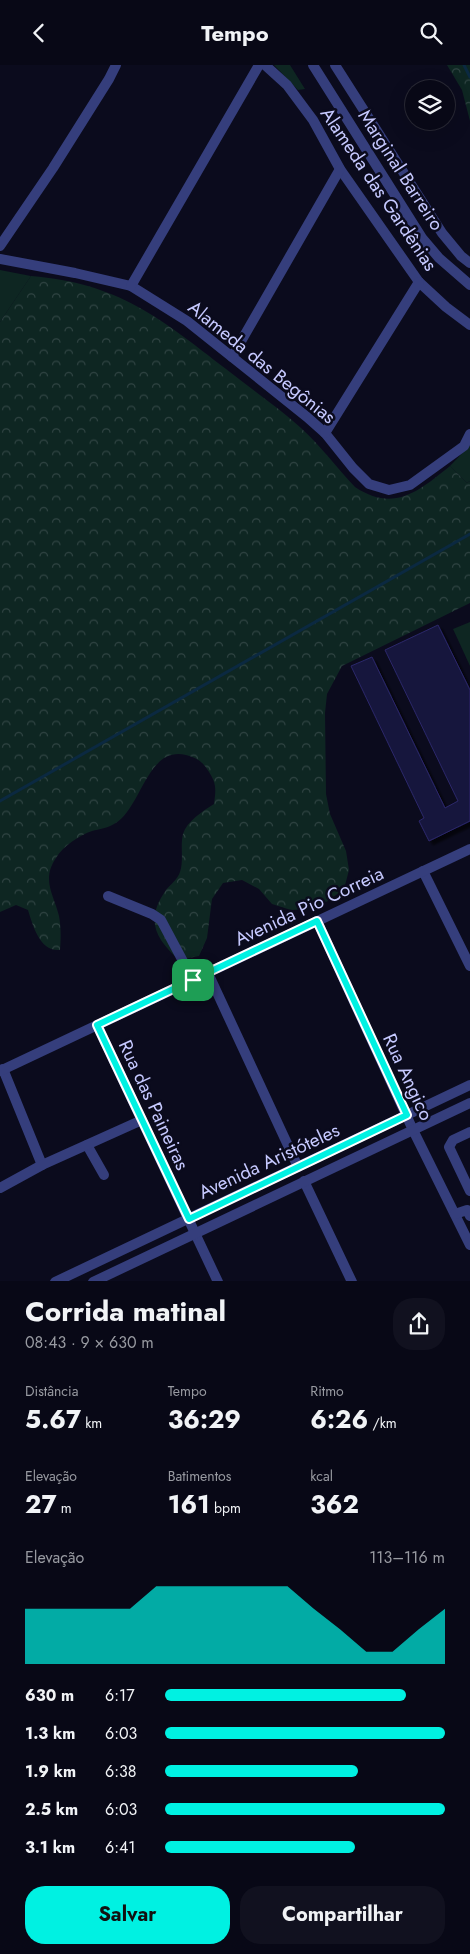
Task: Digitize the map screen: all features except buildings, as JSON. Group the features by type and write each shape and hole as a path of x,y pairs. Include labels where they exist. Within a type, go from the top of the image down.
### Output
{"street":[{"path":"0,246 53,168 116,65"},
{"path":"130,285 259,65"},
{"name":"Alameda das Gardênias","path":"265,65 287,85 313,120 340,169 418,282 470,325"},
{"name":"Marginal Barreiro","path":"313,65 422,238 439,258 470,285"},
{"name":"Marginal Barreiro","path":"335,65 442,233 461,256 470,263"},
{"path":"232,357 340,169"},
{"name":"Alameda das Begônias","path":"0,259 130,285 188,321 325,433 353,468 369,484 389,490 410,485 464,446 470,434"},
{"path":"325,433 418,282"},
{"name":"Avenida Pio Correia","path":"2,1070 470,849"},
{"path":"424,871 470,966"},
{"path":"108,896 152,914 161,920 193,980"},
{"name":"Rua Angico","path":"317,921 413,1131 470,1245"},
{"path":"208,973 298,1167"},
{"name":"Rua das Paineiras","path":"97,1025 218,1281"},
{"path":"2,1070 42,1165"},
{"name":"Avenida Aristóteles","path":"55,1281 470,1085"},
{"name":"Avenida Aristóteles","path":"93,1281 470,1103"},
{"path":"0,1188 42,1165 142,1120"},
{"path":"470,1132 453,1140 449,1147 470,1191"},
{"path":"87,1145 104,1175"},
{"path":"304,1181 352,1281"},
{"path":"455,1214 469,1212"}],"green space":[{"path":"274,65 290,65 305,89 298,90"},
{"path":"447,65 470,65 470,121 462,90"},
{"path":"0,270 31,276 0,322"},
{"path":"31,276 89,286 114,295 158,319 292,420 315,442 355,487 369,495 382,498 406,496 428,483 450,466 467,483 470,481 470,603 342,666 327,694 325,713 326,794 330,814 346,851 349,870 344,889 328,901 310,909 291,910 272,904 259,889 242,880 223,883 212,899 207,938 199,956 179,960 159,936 155,920 160,901 180,872 182,839 185,829 196,817 214,804 215,786 213,778 201,762 186,755 173,755 162,760 153,769 123,816 112,825 77,838 67,845 56,858 49,873 49,880 60,920 60,950 53,950 47,947 38,937 28,910 16,905 0,912 0,322"},
{"path":"470,445 470,481 467,483 450,466"},
{"path":"470,622 470,666 453,629"}],"waterway":[{"path":"464,65 470,77"},
{"path":"0,801 470,534"}],"route":[{"path":"317,921 407,1115 189,1219 97,1025 193,980 317,921"}]}
